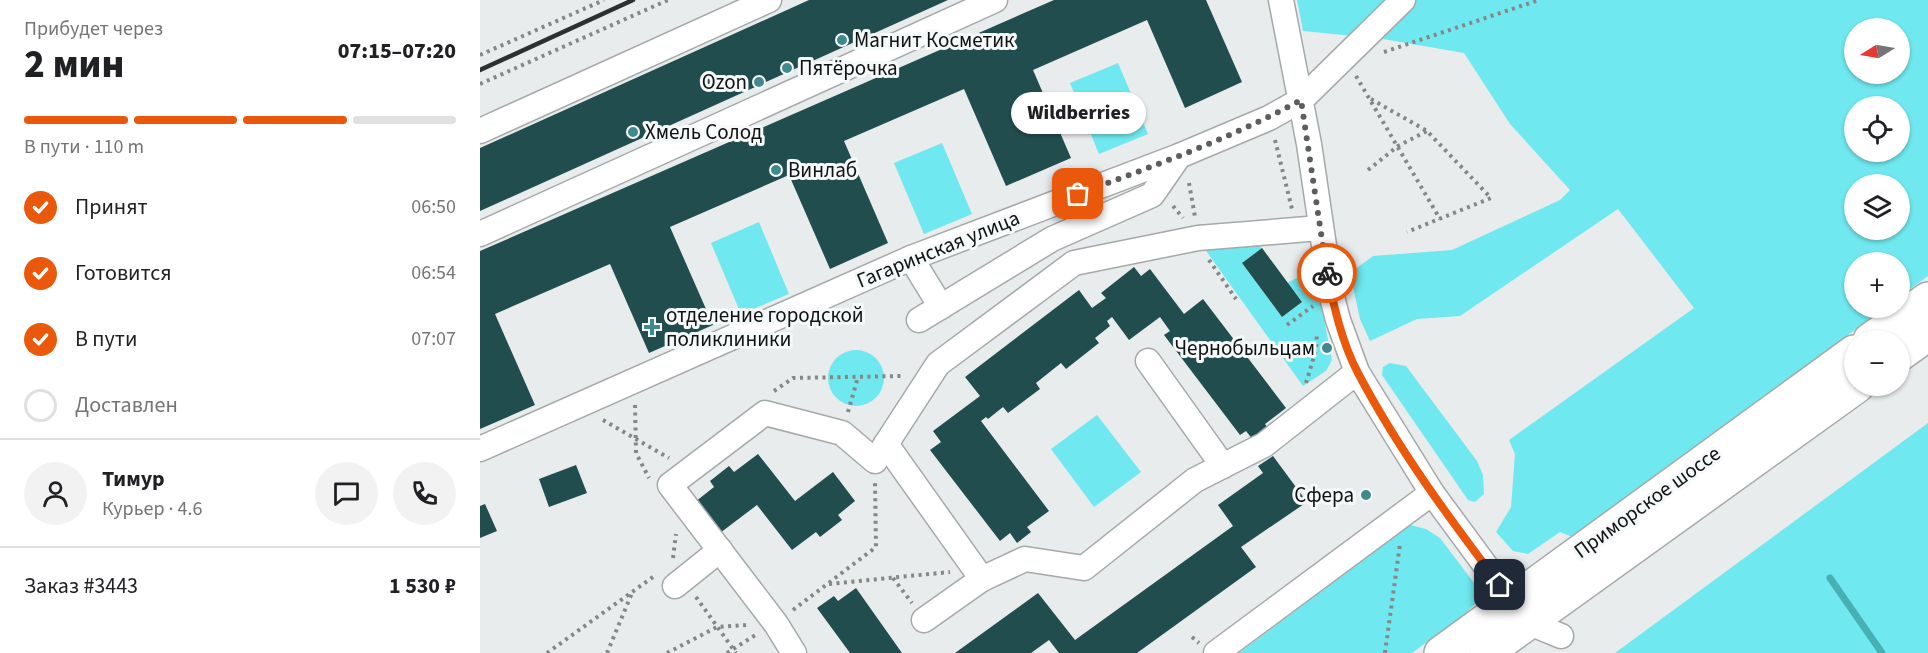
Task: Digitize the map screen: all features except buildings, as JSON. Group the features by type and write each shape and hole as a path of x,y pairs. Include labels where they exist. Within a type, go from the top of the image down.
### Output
{"highway":[{"path":"1884,330 1928,299"},
{"path":"1910,347 1928,334"},
{"name":"Приморское шоссе","path":"1486,653 1519,612 1844,360"},
{"name":"Приморское шоссе","path":"1441,653 1519,612 1844,395"}],"street":[{"path":"480,131 768,0"},
{"path":"480,234 995,0"},
{"path":"1281,0 1301,100 1320,228 1338,320 1357,372 1432,493 1519,612 1561,636"},
{"name":"Гагаринская улица","path":"480,449 911,258 1181,155 1269,118 1301,100 1403,0"},
{"path":"919,320 1052,239 1152,195 1181,155"},
{"path":"881,452 938,363 1074,263 1198,238 1320,228"},
{"path":"911,258 941,307"},
{"path":"1148,361 1223,466"},
{"path":"924,620 978,574 1025,560 1084,568 1195,480 1264,445 1357,372"},
{"path":"794,653 776,624 670,485 765,414 842,433 881,452 978,574"},
{"path":"1216,653 1432,493"},
{"path":"672,580 720,550"}],"path":[{"path":"480,55 604,0"},
{"path":"480,84 668,0"},
{"path":"1440,219 1344,58 1385,52 1539,0"},
{"path":"1369,98 1427,130 1491,198 1407,232"},
{"path":"1368,170 1398,146 1427,130"},
{"path":"1181,155 1200,247 1236,298"},
{"path":"1157,186 1198,238"},
{"path":"764,398 793,378 930,375"},
{"path":"842,433 858,377"},
{"path":"635,380 636,453 652,484"},
{"path":"578,405 636,441 691,470"},
{"path":"728,653 776,624 876,547 881,452"},
{"path":"1385,653 1404,513"},
{"path":"672,525 677,536 672,564 672,580 717,627 734,651"},
{"path":"828,584 978,574"},
{"path":"892,578 924,620"},
{"path":"547,653 632,592 672,580"},
{"path":"607,653 632,592"},
{"path":"667,653 717,627"}],"shaded area":[{"path":"1297,0 1928,0 1928,276 1910,289 1910,252 1844,252 1844,318 1871,318 1855,330 1844,330 1844,338 1572,537 1560,532 1528,554 1513,551 1496,532 1511,507 1515,454 1509,440 1694,308 1618,209 1460,316 1417,319 1370,341 1360,319 1350,273 1373,256 1452,250 1560,200 1570,190 1510,124 1464,53 1383,39 1303,31"},
{"path":"1118,63 1148,134 1099,154 1070,83"},
{"path":"942,143 972,214 924,234 894,163"},
{"path":"759,222 789,294 741,314 711,243"},
{"path":"1257,244 1262,248 1242,263 1282,317 1302,302 1287,283 1314,269 1332,360 1326,371 1303,386 1204,248"},
{"path":"856,350 871,355 879,363 884,378 879,393 871,401 856,406 841,401 833,393 828,378 833,363 841,355"},
{"path":"1390,363 1406,366 1477,461 1483,475 1484,494 1475,502 1468,500 1382,375 1383,367"},
{"path":"1097,415 1141,472 1094,507 1051,449"},
{"path":"1928,423 1928,653 1615,653"},
{"path":"1410,525 1426,529 1440,538 1478,588 1479,600 1464,615 1412,653 1239,653"}],"waterway":[{"path":"1830,578 1882,653"}],"railway":[{"path":"480,70 633,0"}],"way so far":[{"path":"1078,194 1179,156 1269,118 1301,100 1327,273"}],"place":[{"name":"Магнит Косметик","path":"842,40"},
{"name":"Пятёрочка","path":"787,68"},
{"name":"Ozon","path":"759,82"},
{"name":"Хмель Солод","path":"633,132"},
{"name":"Винлаб","path":"776,170"},
{"name":"Wildberries","path":"1078,194"},
{"name":"отделение городской поликлиники","path":"652,327"},
{"name":"Чернобыльцам","path":"1327,348"},
{"name":"Сфера","path":"1366,495"}],"route":[{"path":"1327,273 1338,320 1357,372 1414,468 1500,585"}]}
